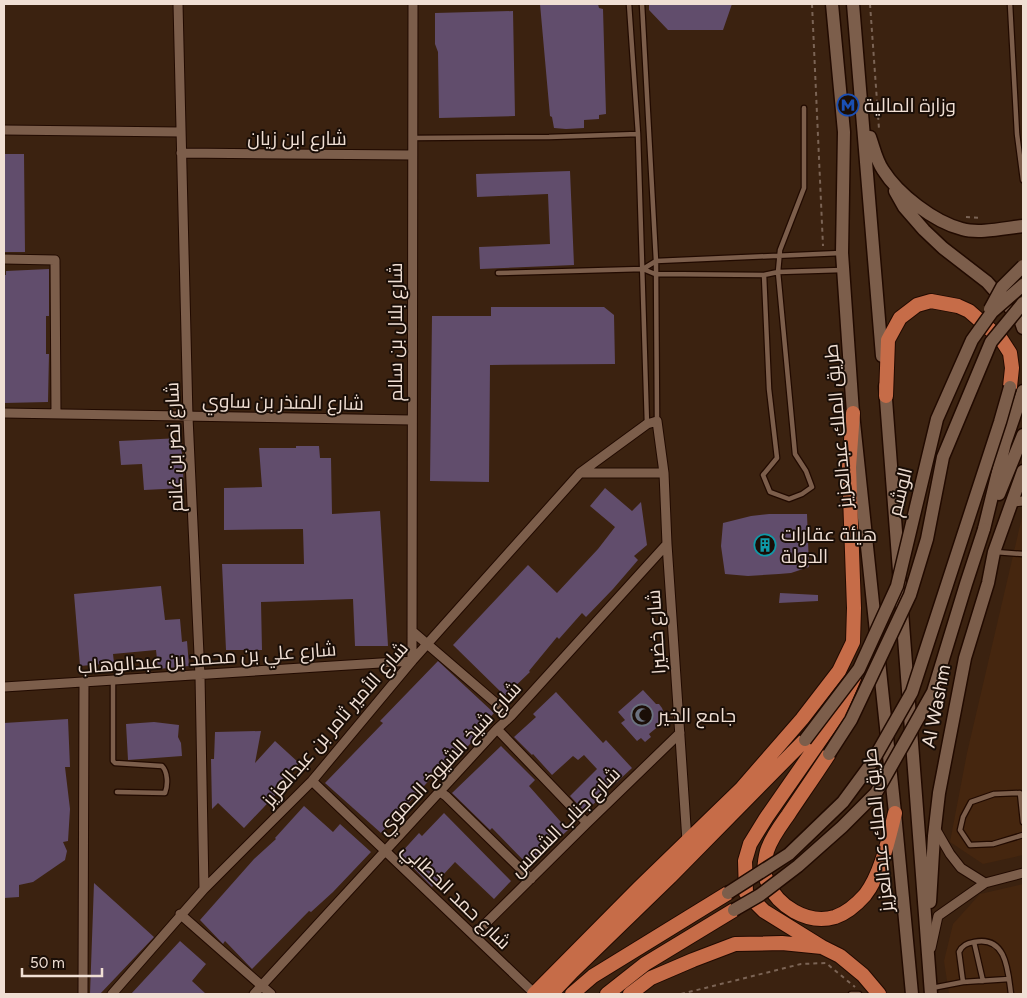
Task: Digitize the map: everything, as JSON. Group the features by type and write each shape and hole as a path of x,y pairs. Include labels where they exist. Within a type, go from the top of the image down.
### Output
{"main road":[{"path":"886,396 888,340 900,318 917,305 931,301 958,306 969,311 1001,339 1010,353 1016,389"},
{"path":"534,994 741,789 802,719 839,671 853,642 854,608 849,467 853,413"},
{"path":"859,669 839,713 750,844 745,861 746,893 764,911 840,956 863,975 879,994"},
{"path":"551,994 805,740"},
{"path":"829,754 779,828 767,850 766,880 776,896 787,906 802,916 816,918 834,917 850,910 866,894 882,862 895,813"},
{"path":"572,994 593,976 728,893"},
{"path":"607,994 645,964 734,910"},
{"path":"630,994 651,978 734,944 782,943 822,947"}],"street":[{"name":"شارع نصر بن غانم","path":"178,4 188,416 200,676 204,889"},
{"name":"شارع بلال بن سالم","path":"412,4 412,661"},
{"name":"طريق الملك عبدالعزيز","path":"832,4 844,132 842,253 853,413 912,994"},
{"name":"طريق الملك عبدالعزيز","path":"854,4 931,991"},
{"path":"863,111 876,158 904,207 943,248 987,282 1020,319 1023,328"},
{"path":"4,130 180,132"},
{"name":"شارع ابن زيان","path":"181,153 412,155"},
{"path":"883,171 908,198 932,217 962,230 993,230 1023,226"},
{"path":"4,260 55,260 56,414"},
{"path":"972,340 1002,287 1023,266"},
{"name":"الوشم","path":"805,740 859,669 896,586 938,419 972,340 992,312 1023,285"},
{"path":"829,754 851,720 910,595 927,540 943,457 990,342 1023,303"},
{"path":"984,529 1016,389"},
{"path":"728,893 789,854 843,802 871,764 912,692 1000,422 1016,389"},
{"name":"شارع المنذر بن ساوي","path":"4,413 411,420"},
{"path":"734,910 760,895 798,866 842,827 876,793 933,692 966,584 1023,416"},
{"name":"شارع الأمير ثامر بن عبدالعزيز","path":"112,994 180,914 312,781 412,661 580,473 647,424 657,421"},
{"name":"شارع خضيرا","path":"657,421 664,473 666,544 688,840"},
{"path":"984,529 1023,435"},
{"name":"Al Washm","path":"928,957 935,828 939,793 965,658 988,583 994,552 1018,501 1023,471"},
{"path":"580,473 664,473"},
{"name":"شارع شيخ الشيوخ الحموي","path":"254,994 511,716 666,544"},
{"path":"412,631 511,716"},
{"name":"شارع علي بن محمد بن عبدالوهاب","path":"4,687 412,661"},
{"path":"84,683 84,994"},
{"path":"497,729 587,822"},
{"name":"شارع جناب الشمس","path":"474,936 587,822 680,733"},
{"name":"شارع حمد الخطابي","path":"312,781 534,994"},
{"path":"440,792 531,879"},
{"path":"935,828 950,854 961,868 985,883"},
{"path":"928,957 938,916 985,883 1023,873"},
{"path":"180,914 271,994"}],"lane":[{"path":"629,4 638,134 647,424"},
{"path":"642,4 656,260 657,421"},
{"path":"1010,4 1017,134 1023,180"},
{"path":"764,274 769,389 777,458 763,475 770,492 789,499 802,494 812,487 806,471 795,454 778,272 780,250 804,188 804,108"},
{"path":"412,138 638,134"},
{"path":"642,269 656,260 842,253"},
{"path":"498,273 642,269 655,274 764,274 844,270"},
{"path":"994,552 1023,554"},
{"path":"113,681 113,761 115,763 162,766 166,772 167,790 165,794 117,792"},
{"path":"1023,822 1020,793 994,794 971,802 963,817 960,830 970,844 993,844 1023,834"},
{"path":"963,982 959,952 963,946 974,942 988,941 996,946 1006,960 1011,994"},
{"path":"974,942 983,981"},
{"path":"931,991 963,982 1009,979"},
{"path":"851,994 858,992"}],"path":[{"path":"812,4 823,253"},
{"path":"870,4 879,138"},
{"path":"963,217 989,219"},
{"path":"681,994 801,964 826,963 858,992"}],"shaded area":[{"path":"1022,517 1023,855 983,864 950,842 967,753"},
{"path":"1023,884 1023,994 949,994 944,961 953,924 980,894"}],"building":[{"path":"540,4 598,4 599,8 603,9 606,114 599,115 599,119 584,120 584,128 554,128 552,117 550,116"},
{"path":"649,4 732,4 723,30 668,30 649,10"},
{"path":"513,11 515,116 439,118 438,52 435,44 435,13"},
{"path":"4,154 24,154 25,252 4,252"},
{"path":"570,171 574,265 480,269 479,247 550,244 548,194 477,197 476,174"},
{"path":"49,269 49,316 46,316 46,354 49,354 48,402 4,403 4,275 6,275 6,271"},
{"path":"491,307 604,307 614,315 615,364 490,365 489,482 430,481 432,316 491,316"},
{"path":"181,438 184,488 144,490 142,464 121,465 119,441"},
{"path":"296,446 319,446 320,458 331,458 332,514 380,511 388,646 355,646 353,599 261,602 262,650 226,650 222,564 304,564 303,529 224,530 224,488 262,487 259,448 296,448"},
{"path":"605,488 632,511 641,502 647,545 634,556 638,560 613,589 586,617 582,613 559,639 557,637 530,672 505,696 453,645 528,565 557,593 598,549 615,527 590,506"},
{"name":"هيئة عقارات الدولة","path":"769,514 807,514 809,567 791,573 779,574 748,576 725,574 721,546 723,523"},
{"path":"161,586 165,620 180,619 182,642 187,641 189,666 158,669 156,650 113,654 114,663 80,666 74,594"},
{"path":"780,593 818,595 818,601 779,603"},
{"path":"438,661 494,713 482,726 485,729 460,754 458,753 435,774 381,833 325,783 383,723 380,721"},
{"name":"جامع الخير","path":"643,690 656,704 659,704 664,713 662,716 666,720 649,734 651,737 645,742 641,738 637,741 621,723 625,720 618,712"},
{"path":"556,692 603,743 606,740 632,768 585,812 570,796 597,769 584,755 578,760 573,756 552,775 514,737 536,717 533,714"},
{"path":"68,719 70,767 65,767 70,809 68,841 63,842 67,851 65,860 33,882 19,885 19,897 4,898 4,723"},
{"path":"154,722 179,725 178,737 181,743 182,756 128,760 126,724"},
{"path":"261,731 255,763 275,741 299,763 279,786 282,788 244,828 218,803 212,809 211,759 214,759 215,732"},
{"path":"501,746 535,780 529,786 568,830 529,866 492,828 490,830 452,793"},
{"path":"304,806 333,832 340,824 371,852 333,892 311,912 309,911 252,969 225,941 223,944 200,920 254,859 276,839"},
{"path":"444,813 511,881 494,899 455,862 432,887 400,854 419,833 422,836"},
{"path":"94,883 154,937 100,994 90,994"},
{"path":"180,941 206,964 192,981 206,994 131,994"}],"place":[{"name":"وزارة المالية","path":"848,105"},
{"name":"هيئة عقارات الدولة","path":"765,545"},
{"name":"جامع الخير","path":"642,715"}]}
